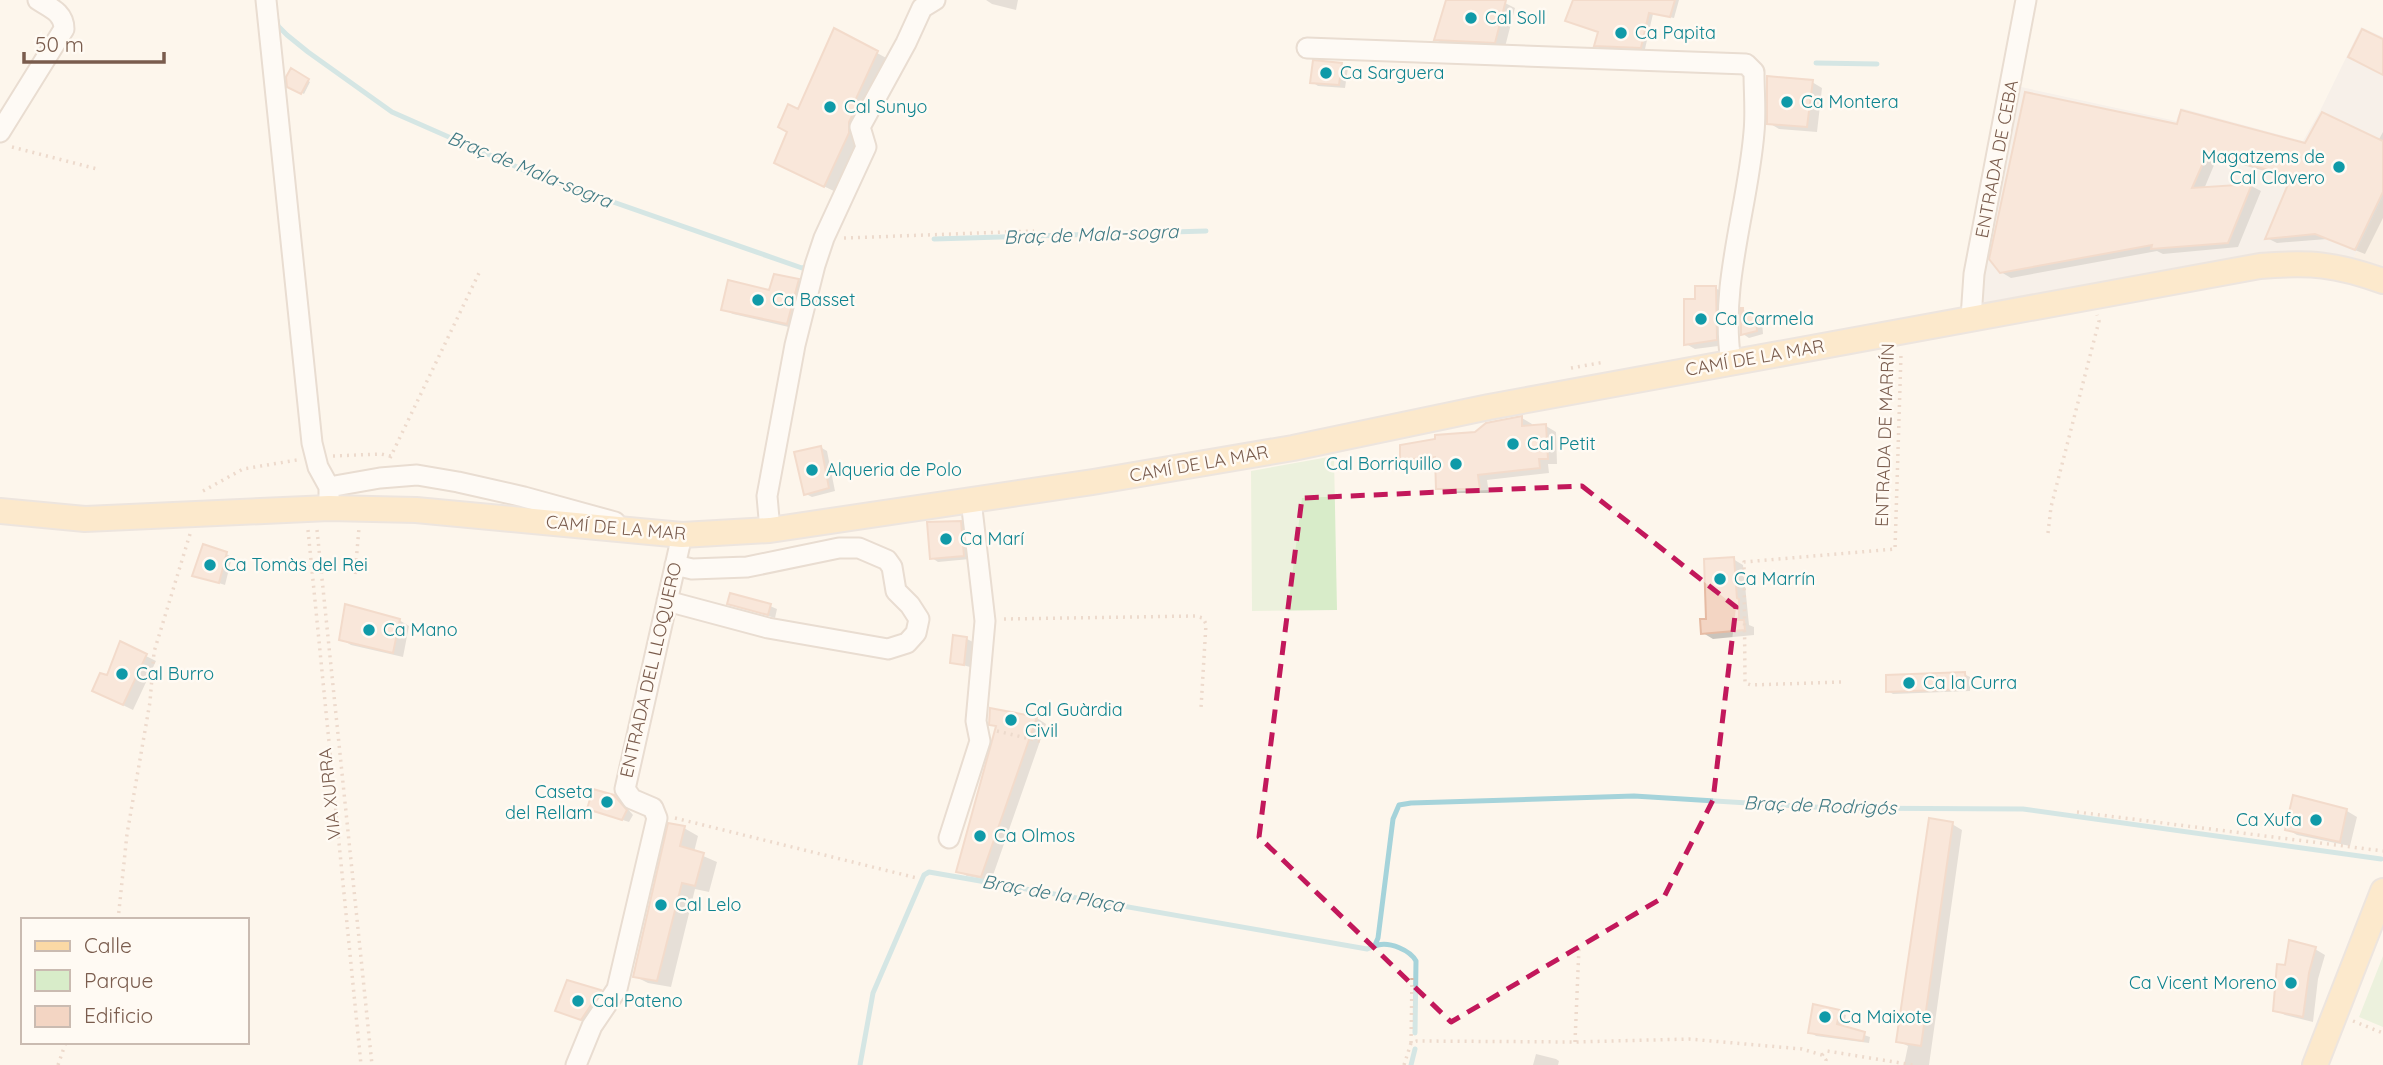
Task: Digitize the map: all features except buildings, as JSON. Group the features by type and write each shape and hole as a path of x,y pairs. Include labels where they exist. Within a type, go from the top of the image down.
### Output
{"main road":[{"name":"CAMÍ DE LA MAR","path":"0,511 85,519 198,504 320,506 416,510 682,535 770,530 1293,448 1489,407 2260,266 2302,262 2348,269 2383,282"},
{"path":"2315,1065 2383,891"}],"lane":[{"path":"0,132 64,29 64,21 57,11 38,0"},
{"path":"266,0 320,506 380,478 416,475 458,482 591,514 648,532"},
{"path":"770,530 767,496 795,345 815,265 824,238 866,147 860,127 922,8 935,0"},
{"name":"ENTRADA DE CEBA","path":"1971,318 1974,274 2026,0"},
{"path":"1307,48 1746,64 1755,72 1755,131 1728,304 1727,341 1731,362"},
{"path":"949,838 980,741 976,721 984,617 971,500"},
{"name":"ENTRADA DEL LLOQUERO","path":"656,813 653,808 629,797 625,789 682,535"},
{"path":"667,601 768,628 888,649 907,643 916,633 919,619 910,605 895,591 892,567 887,560 859,548 839,548 747,567 692,569 675,565"},
{"path":"576,1065 592,1026 617,989 656,813"}],"path":[{"path":"0,144 97,169"},
{"path":"824,238 1034,231"},
{"path":"380,478 479,273"},
{"path":"2048,533 2051,506 2099,321 2092,296"},
{"name":"ENTRADA DE MARRÍN","path":"1841,682 1751,685 1745,682 1744,562 1895,549 1902,331"},
{"path":"1563,371 1613,360"},
{"path":"118,918 127,834 150,702 154,652 198,504 243,469 316,457 381,454 404,459"},
{"path":"320,506 361,1065"},
{"name":"VIA XURRA","path":"320,506 372,1065"},
{"path":"355,574 360,509"},
{"path":"984,617 1203,618 1206,624 1201,708"},
{"path":"979,734 989,729 1043,742"},
{"path":"2077,812 2383,851"},
{"path":"656,813 917,878"},
{"path":"1575,1042 1579,947"},
{"path":"1404,1065 1411,1043 1412,976"},
{"path":"2334,1014 2383,1033"},
{"path":"1411,1043 1689,1039 1802,1049 1822,1055 1826,1060 1825,1065"},
{"path":"58,1065 65,1044"},
{"path":"1822,1055 1827,1051 1913,1065"}],"highlighted area":[{"path":"1582,486 1736,607 1713,800 1664,897 1451,1022 1259,837 1302,498"}],"shaded area":[{"path":"2361,27 2383,37 2383,197 2348,269 2302,262 1971,318 2012,85 2176,121 2181,108 2303,141"},
{"path":"2383,197 2383,281 2348,269"}],"green space":[{"path":"1334,456 1337,610 1252,611 1251,471"},
{"path":"2383,956 2383,1027 2359,1017"}],"waterway":[{"name":"Braç de Mala-sogra","path":"277,20 278,26 308,52 392,112 533,174 802,268 809,266"},
{"path":"1816,63 1877,64"},
{"name":"Braç de Mala-sogra","path":"934,239 1206,231"},
{"name":"Braç de Rodrigós","path":"1375,945 1393,819 1399,805 1411,803 1634,796 1830,808 2023,809 2381,859"},
{"name":"Braç de la Plaça","path":"860,1065 873,993 924,875 929,872 1367,949 1383,944 1394,946 1405,950 1416,961 1415,1033"},
{"path":"1411,1065 1415,1049"}],"place":[{"name":"Cal Soll","path":"1471,18"},
{"name":"Ca Papita","path":"1621,33"},
{"name":"Ca Sarguera","path":"1326,73"},
{"name":"Ca Montera","path":"1787,102"},
{"name":"Cal Sunyo","path":"830,107"},
{"name":"Magatzems de Cal Clavero","path":"2339,167"},
{"name":"Ca Basset","path":"758,300"},
{"name":"Ca Carmela","path":"1701,319"},
{"name":"Cal Petit","path":"1513,444"},
{"name":"Cal Borriquillo","path":"1456,464"},
{"name":"Alqueria de Polo","path":"812,470"},
{"name":"Ca Marí","path":"946,539"},
{"name":"Ca Tomàs del Rei","path":"210,565"},
{"name":"Ca Marrín","path":"1720,579"},
{"name":"Ca Mano","path":"369,630"},
{"name":"Cal Burro","path":"122,674"},
{"name":"Ca la Curra","path":"1909,683"},
{"name":"Cal Guàrdia Civil","path":"1011,720"},
{"name":"Caseta del Rellam","path":"607,802"},
{"name":"Ca Xufa","path":"2316,820"},
{"name":"Ca Olmos","path":"980,836"},
{"name":"Cal Lelo","path":"661,905"},
{"name":"Ca Vicent Moreno","path":"2291,983"},
{"name":"Cal Pateno","path":"578,1001"},
{"name":"Ca Maixote","path":"1825,1017"}]}
